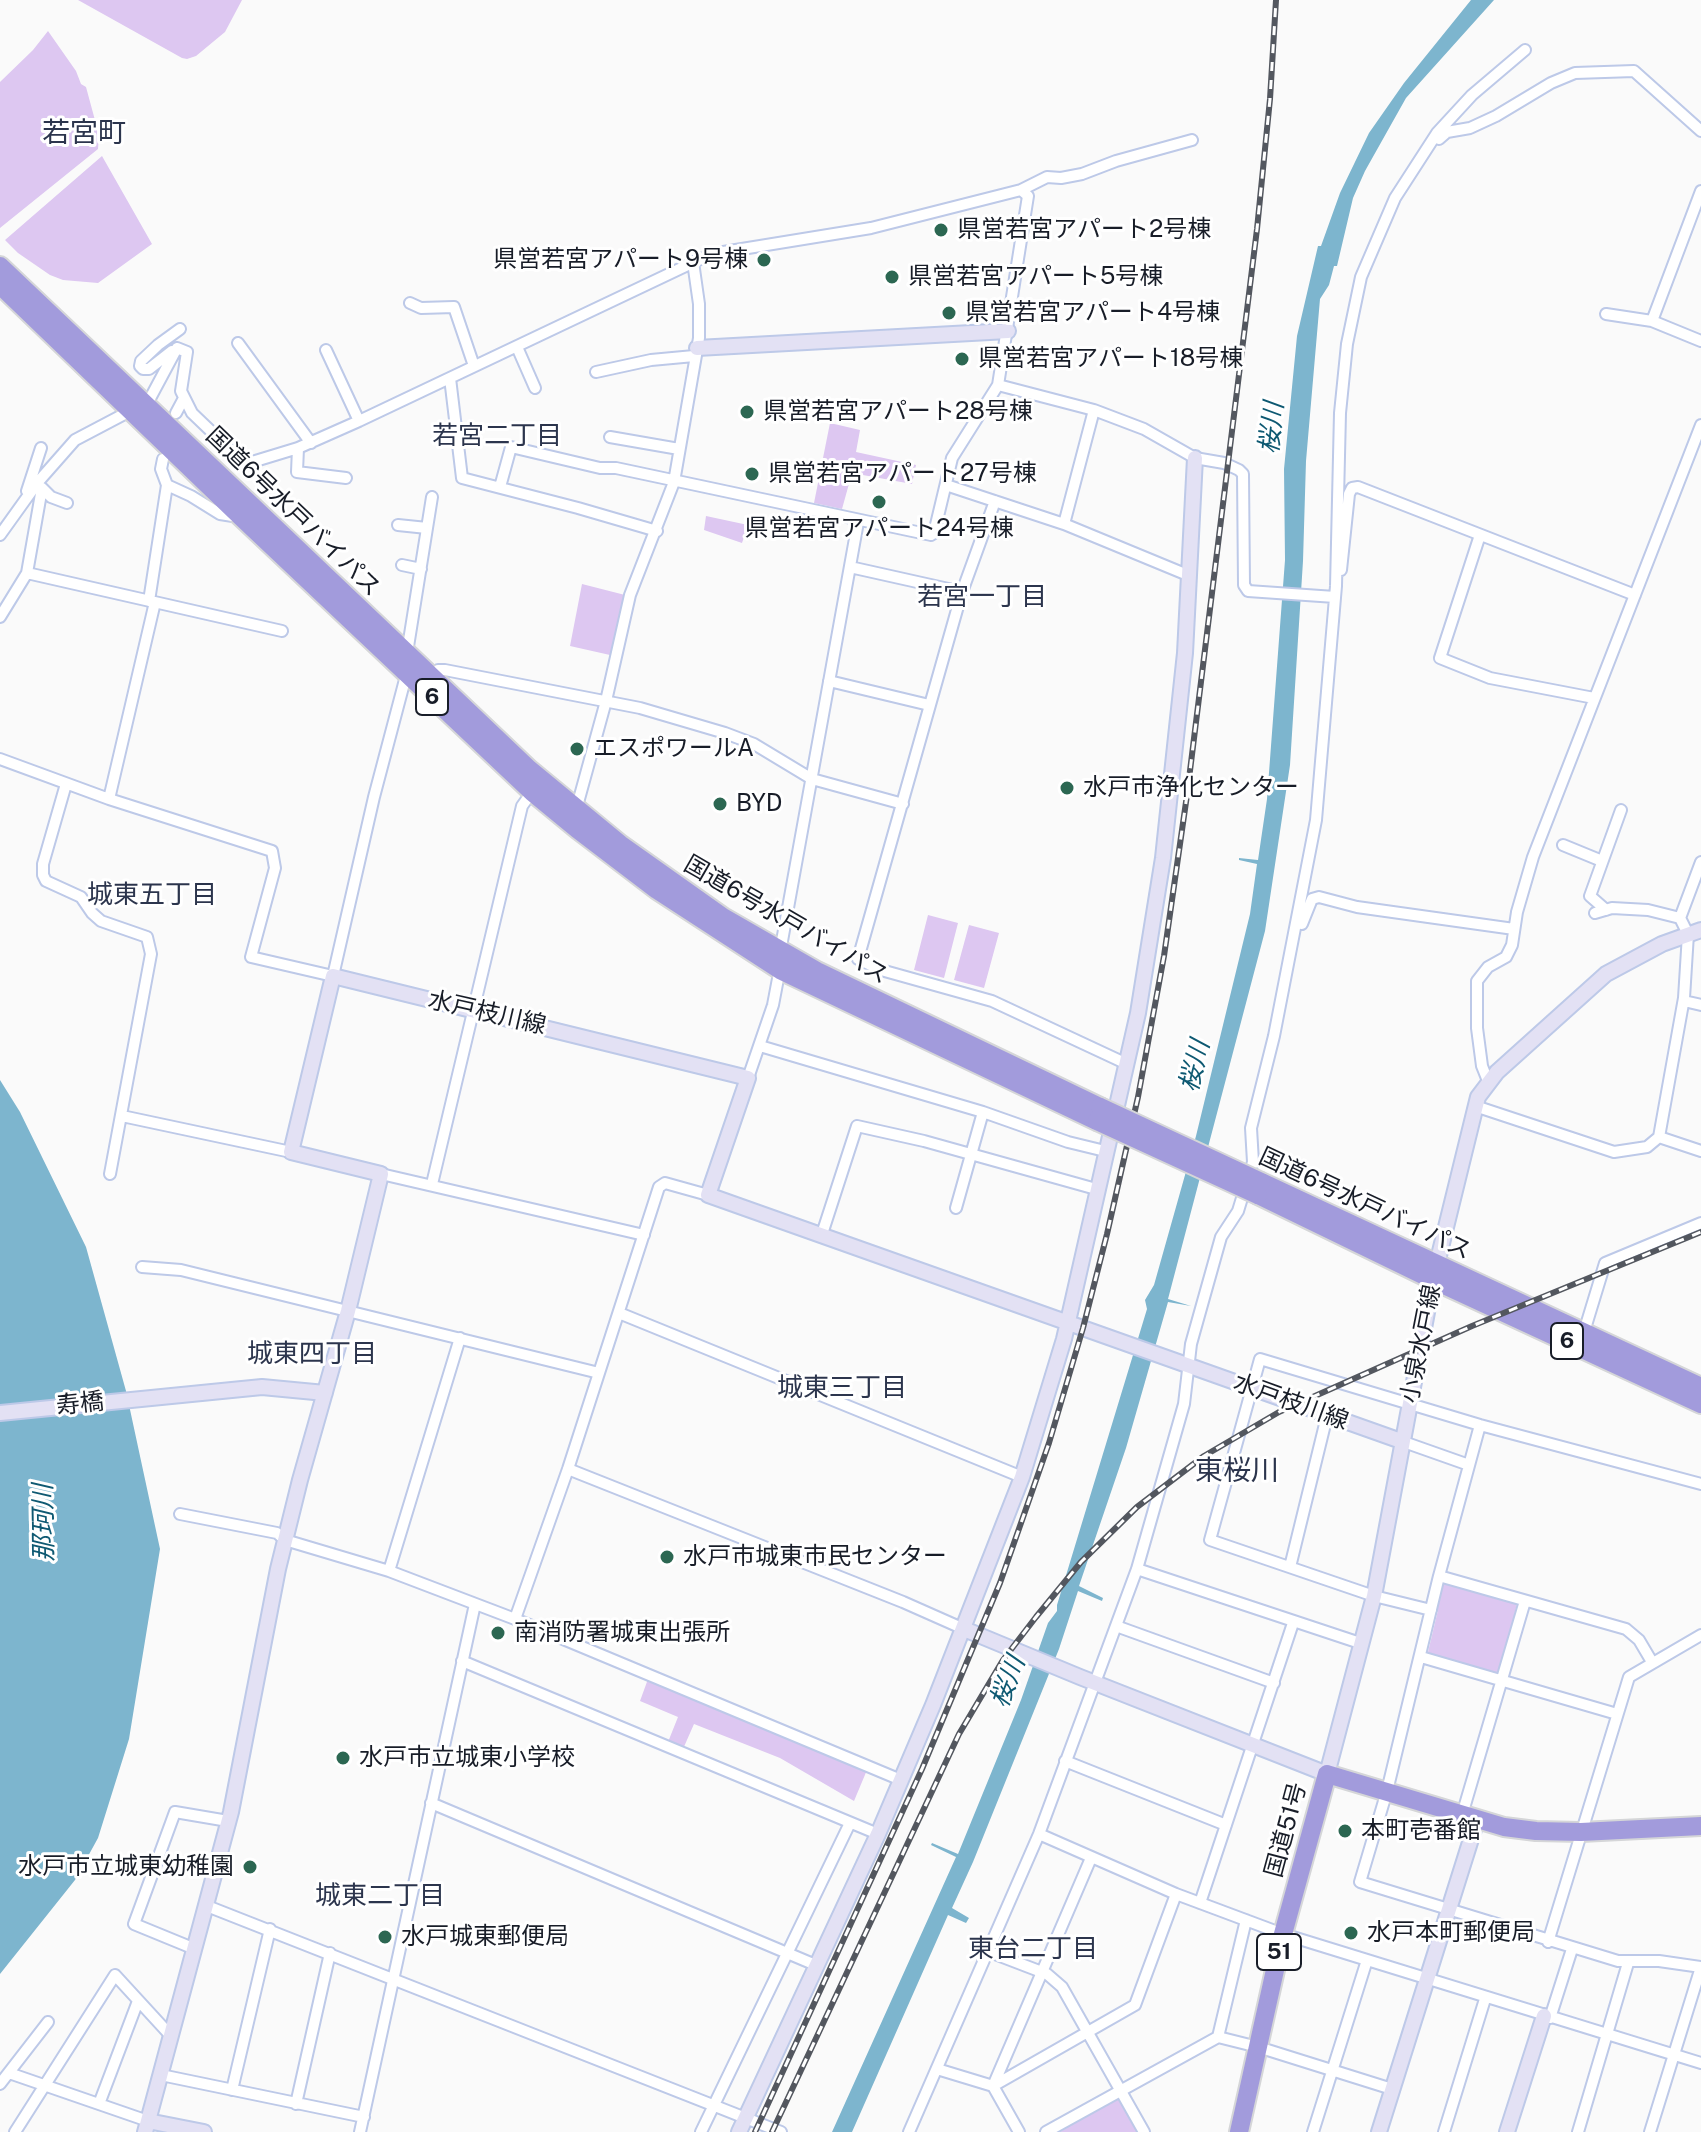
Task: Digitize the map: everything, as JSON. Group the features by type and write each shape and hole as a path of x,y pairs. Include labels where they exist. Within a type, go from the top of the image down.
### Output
{"highway":[{"name":"国道6号水戸バイパス","path":"0,266 116,386 410,662 532,792 657,890 780,970 1259,1189 1701,1404"},
{"name":"国道6号水戸バイパス","path":"0,285 116,386"},
{"name":"国道6号水戸バイパス","path":"139,408 241,517 410,662 431,676 576,810 683,890 723,917 845,985 1098,1114"},
{"name":"国道6号水戸バイパス","path":"1435,1272 1584,1332 1701,1387"},
{"name":"国道51号","path":"1239,2132 1283,1934 1327,1774 1504,1827 1581,1832 1701,1826"}],"street":[{"path":"909,2132 1039,1834 1065,1761 1087,1680 1116,1626 1137,1569 1184,1404 1184,1365 1221,1237 1238,1211 1253,1162 1251,1128 1274,1036 1316,820 1333,594 1340,413 1347,344 1361,277 1381,225 1421,155 1450,118 1496,72 1525,50"},
{"path":"1421,155 1447,132 1470,128 1575,73 1634,71 1701,131"},
{"path":"177,348 185,350 188,356 181,375 181,391 192,413 241,460 252,462 311,443 711,254 871,228 1021,190 1047,177 1082,174 1192,140"},
{"path":"500,487 511,447 931,535 952,458 998,385 1028,196 1021,190"},
{"path":"1652,321 1701,191"},
{"path":"576,810 606,701 630,595 674,482 696,352 699,304 693,262"},
{"path":"410,303 421,308 454,307 474,366"},
{"path":"1606,314 1652,321 1701,341"},
{"path":"177,348 149,369 140,366 141,361 158,345 180,329"},
{"path":"596,372 696,352 1008,331"},
{"path":"238,343 311,443"},
{"path":"517,347 535,388"},
{"path":"0,535 26,497 40,485 75,440 139,408 177,348"},
{"path":"326,350 359,421"},
{"path":"450,378 462,478 657,531"},
{"path":"998,385 1094,410 1144,429 1195,458 1224,463 1243,474 1244,585 1248,591 1333,594"},
{"path":"176,413 184,398"},
{"path":"1064,524 1094,410"},
{"path":"1488,1081 1482,1066 1477,1028 1477,981 1488,967 1506,957 1512,945 1533,857 1701,425"},
{"path":"610,437 679,449"},
{"path":"26,497 41,448"},
{"path":"298,448 297,472 346,478"},
{"path":"739,2132 878,1834 964,1629 1022,1477 1068,1321 1127,1064 1163,858 1185,653 1195,458"},
{"path":"109,799 152,602 167,485 161,469 163,459"},
{"path":"40,485 51,497 67,503"},
{"path":"0,617 27,573 40,485"},
{"path":"167,485 220,514 241,517"},
{"path":"946,485 1064,524 1190,576"},
{"path":"1333,594 1344,555 1352,488 1358,487 1635,595"},
{"path":"291,1152 374,797 410,662 432,497"},
{"path":"995,501 962,592 858,959 881,970 992,1001 1127,1064"},
{"path":"708,1195 773,1005 780,970 780,949 858,522"},
{"path":"398,525 427,528"},
{"path":"1480,535 1440,658 1490,678 1594,698"},
{"path":"402,565 421,569"},
{"path":"850,567 962,592"},
{"path":"27,573 282,631"},
{"path":"431,676 438,670 445,670 640,708 725,733 776,756 812,779 903,804"},
{"path":"829,681 925,704"},
{"path":"0,759 109,799 272,851 275,868 251,957 333,976"},
{"path":"66,784 43,864 43,875 46,881 81,897 101,921 147,937 151,954 110,1174"},
{"path":"432,1184 522,806 532,792"},
{"path":"1475,1106 1614,1152 1647,1147 1659,1137 1695,932 1680,918 1630,907 1600,912 1590,896 1621,810"},
{"path":"1563,845 1602,861"},
{"path":"1680,918 1701,862"},
{"path":"1295,936 1312,899 1319,897 1357,907 1514,929"},
{"name":"小泉水戸線","path":"1327,1774 1374,1596 1435,1272 1475,1106 1488,1081 1606,974 1639,954 1695,932"},
{"name":"水戸枝川線","path":"333,976 748,1078"},
{"path":"1684,1001 1701,1005"},
{"path":"760,1046 1105,1151"},
{"path":"956,1208 983,1112"},
{"path":"122,1116 432,1184 644,1235"},
{"path":"822,1234 857,1126 1096,1189"},
{"path":"1659,1137 1701,1151"},
{"path":"147,2126 228,1821 285,1540 348,1311 381,1174"},
{"path":"515,1619 568,1469 659,1187 665,1183 822,1234 1068,1321"},
{"path":"1584,1332 1605,1263 1701,1223"},
{"path":"142,1267 181,1270 599,1373"},
{"path":"619,1313 1022,1477"},
{"name":"水戸枝川線","path":"1068,1321 1401,1441"},
{"path":"389,1571 460,1338"},
{"path":"1431,1610 1374,1596 1210,1540 1260,1359 1480,1425 1701,1484"},
{"name":"寿橋","path":"0,1413 262,1387 325,1393"},
{"path":"1290,1567 1327,1416"},
{"path":"1480,1425 1439,1576 1387,1791 1360,1882 1548,1942 1628,1963 1659,1961 1701,1967 1650,2132"},
{"path":"1401,1441 1469,1465"},
{"path":"568,1469 1327,1774"},
{"path":"180,1514 277,1533 285,1540 389,1571 515,1619 901,1780"},
{"path":"1137,1569 1360,1643"},
{"path":"1439,1576 1626,1629 1639,1640 1652,1662"},
{"path":"1379,2132 1449,1910 1501,1680 1525,1601"},
{"path":"360,2132 475,1604"},
{"path":"1200,1903 1293,1623"},
{"path":"1116,1626 1274,1683"},
{"path":"1548,1942 1629,1677 1701,1635"},
{"path":"1421,1657 1617,1714"},
{"path":"462,1661 878,1834"},
{"path":"1065,1761 1226,1825"},
{"path":"431,1803 818,1966"},
{"path":"195,1949 134,1924 175,1812 228,1821"},
{"path":"701,2132 850,1823"},
{"path":"1039,1834 1176,1894 1283,1934 1485,1999 1701,2063"},
{"path":"993,2086 1091,1858"},
{"path":"993,2086 1135,2005 1176,1894"},
{"path":"207,1906 781,2132"},
{"path":"1218,2037 1246,1920"},
{"path":"232,2090 270,1929"},
{"path":"1507,2132 1572,1949"},
{"path":"987,1951 1041,1973 1062,1987 1144,2132"},
{"path":"296,2104 330,1953"},
{"path":"1313,2132 1367,1960"},
{"path":"1578,2132 1628,1963"},
{"path":"15,2132 115,1975 171,2036"},
{"path":"1444,2132 1485,1999"},
{"path":"99,2104 138,2001"},
{"path":"0,2084 48,2022"},
{"path":"1046,2132 1218,2037 1392,2089"},
{"path":"937,2069 993,2086 1019,2132"},
{"path":"9,2073 99,2104 147,2126 204,2132"},
{"path":"161,2075 364,2117"}],"shaded area":[{"path":"78,0 242,0 225,32 196,56 187,59"},
{"path":"48,31 76,71 81,84 86,87 99,135 98,149 0,228 0,82"},
{"path":"102,156 152,244 98,283 63,280 50,275 18,253 5,240"},
{"path":"830,423 860,430 856,452 916,465 912,484 852,473 842,509 814,503"},
{"path":"706,516 748,525 742,543 704,530"},
{"path":"582,584 625,595 610,655 570,646"},
{"path":"928,915 958,923 944,978 914,970"},
{"path":"969,925 999,933 984,988 954,980"},
{"path":"1444,1583 1517,1604 1500,1671 1495,1674 1428,1652 1438,1610 1435,1607"},
{"path":"648,1679 867,1770 854,1801 780,1758 694,1724 683,1749 668,1742 678,1717 640,1701"},
{"path":"1118,2097 1137,2132 1060,2132"}],"water":[{"path":"1471,0 1494,0 1406,98 1353,198 1337,266 1334,266 1329,285 1320,299 1306,461 1290,765 1265,931 1168,1299 1191,1306 1168,1302 1126,1448 1079,1586 1103,1598 1102,1601 1078,1591 1059,1649 952,1908 969,1918 966,1923 948,1915 852,2132 832,2132 956,1857 931,1845 958,1854 1021,1700 1048,1623 1057,1611 1147,1309 1145,1300 1154,1285 1196,1136 1250,914 1257,864 1239,858 1258,860 1267,799 1285,560 1284,469 1297,336 1318,246 1321,246 1340,193 1369,133 1404,83"},
{"name":"那珂川","path":"0,1080 20,1112 86,1247 126,1391 160,1549 129,1739 98,1838 75,1880 0,1974"}],"railway":[{"path":"755,2132 922,1769 1000,1583 1049,1443 1107,1234 1138,1097 1164,956 1187,795 1257,229 1276,0"},
{"path":"772,2132 959,1734 1003,1660 1036,1617 1081,1562 1137,1507 1204,1456 1279,1412 1472,1326 1701,1232"}],"place":[{"name":"県営若宮アパート2号棟","path":"941,230"},
{"name":"県営若宮アパート9号棟","path":"764,260"},
{"name":"県営若宮アパート5号棟","path":"892,277"},
{"name":"県営若宮アパート4号棟","path":"949,313"},
{"name":"県営若宮アパート18号棟","path":"962,359"},
{"name":"県営若宮アパート28号棟","path":"747,412"},
{"name":"県営若宮アパート27号棟","path":"752,474"},
{"name":"県営若宮アパート24号棟","path":"879,502"},
{"name":"エスポワールA","path":"577,749"},
{"name":"水戸市浄化センター","path":"1067,788"},
{"name":"BYD","path":"720,804"},
{"name":"水戸市城東市民センター","path":"667,1557"},
{"name":"南消防署城東出張所","path":"498,1633"},
{"name":"水戸市立城東小学校","path":"343,1758"},
{"name":"本町壱番館","path":"1345,1831"},
{"name":"水戸市立城東幼稚園","path":"250,1867"},
{"name":"水戸本町郵便局","path":"1351,1933"},
{"name":"水戸城東郵便局","path":"385,1937"}],"district":[{"name":"若宮町","path":"84,133"},
{"name":"若宮二丁目","path":"497,436"},
{"name":"若宮一丁目","path":"982,597"},
{"name":"城東五丁目","path":"152,895"},
{"name":"城東四丁目","path":"312,1354"},
{"name":"城東三丁目","path":"842,1388"},
{"name":"東桜川","path":"1237,1471"},
{"name":"城東二丁目","path":"380,1896"},
{"name":"東台二丁目","path":"1033,1949"}],"water label":[{"name":"桜川","path":"1272,428"},
{"name":"桜川","path":"1195,1066"},
{"name":"桜川","path":"1008,1682"}]}
